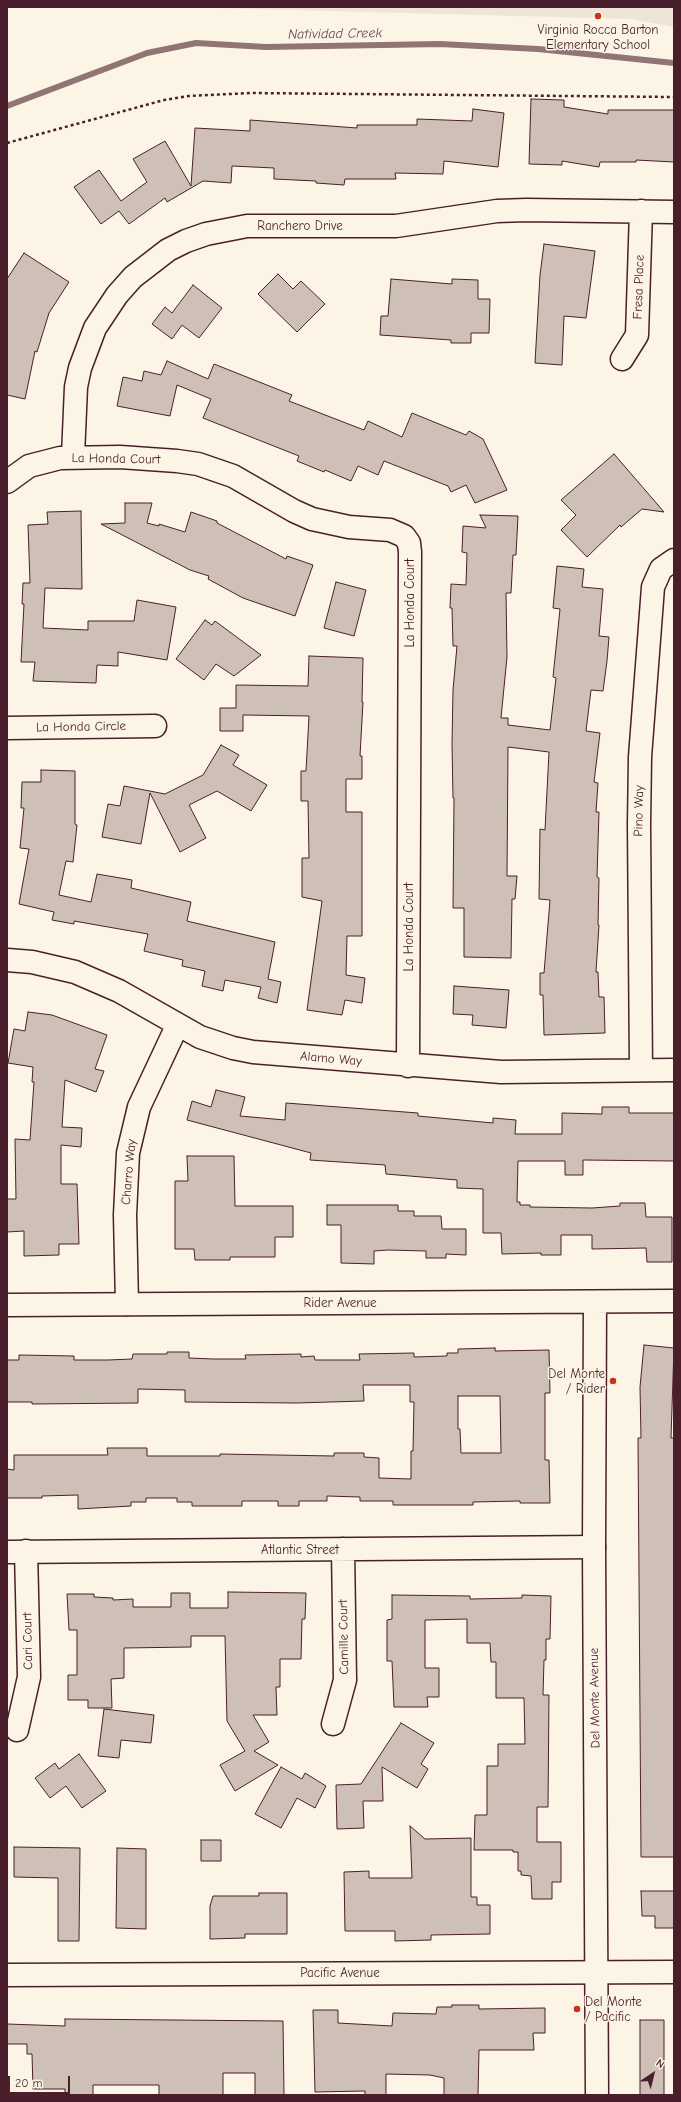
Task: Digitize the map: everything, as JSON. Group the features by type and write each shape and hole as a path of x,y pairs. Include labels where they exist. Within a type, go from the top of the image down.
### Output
{"street":[{"name":"Ranchero Drive","path":"74,456 76,387 80,368 95,328 117,295 133,277 168,250 186,241 206,234 247,226 396,226 497,211 674,212"},
{"name":"Fresa Place","path":"622,359 637,335 641,211"},
{"name":"La Honda Court","path":"7,482 29,466 44,461 74,456 154,458 198,464 233,476 275,501 312,519 349,528 397,532 404,536 408,543 410,552 408,1066"},
{"name":"Pino Way","path":"641,1070 639,833 640,757 654,587 661,569 674,560"},
{"name":"La Honda Circle","path":"7,728 155,726"},
{"name":"Alamo Way","path":"7,960 32,962 75,972 119,991 177,1026 217,1044 253,1052 408,1066 501,1072 674,1070"},
{"name":"Charro Way","path":"126,1304 125,1215 128,1153 139,1106 177,1026"},
{"name":"Del Monte Avenue","path":"595,1302 594,1546 598,1972 597,2095"},
{"name":"Rider Avenue","path":"7,1305 674,1302"},
{"name":"Atlantic Street","path":"16,1551 594,1546"},
{"name":"Camille Court","path":"333,1724 345,1680 343,1549"},
{"name":"Cari Court","path":"16,1551 29,1678 17,1730"},
{"name":"Pacific Avenue","path":"7,1975 674,1972"}],"path":[{"path":"7,143 164,100 188,96 251,93 674,97"}],"shaded area":[{"name":"Virginia Rocca Barton Elementary School","path":"176,7 674,7 674,27 631,19"}],"building":[{"path":"531,99 564,100 564,107 608,114 608,110 674,110 674,162 636,160 636,162 600,162 599,167 562,161 562,165 529,164"},
{"path":"473,109 504,113 498,167 444,161 443,174 395,173 396,179 345,179 344,185 316,183 316,181 274,179 274,168 232,166 231,183 203,181 167,202 165,198 129,224 119,211 101,224 74,187 99,170 121,201 147,182 133,159 165,141 191,186 195,128 250,131 250,120 357,128 357,125 417,125 417,119 472,121"},
{"path":"544,244 595,251 586,318 564,316 562,365 535,363 540,275"},
{"path":"24,253 69,282 49,313 37,352 35,351 25,399 7,395 7,279"},
{"path":"278,274 293,289 301,281 325,304 297,332 258,294"},
{"path":"391,279 452,284 452,279 478,280 478,299 490,299 489,333 471,333 471,343 451,343 451,340 380,335 381,316 388,316"},
{"path":"193,285 222,308 199,338 182,325 172,339 152,324 165,307 172,313"},
{"path":"167,361 208,379 214,364 292,395 289,401 364,430 368,421 402,437 412,413 466,435 469,431 483,439 507,490 475,503 466,485 451,492 448,486 384,461 378,475 358,466 351,481 325,470 324,472 297,461 299,456 203,418 211,399 177,385 170,416 117,406 123,377 142,381 144,371 161,375"},
{"path":"614,454 664,512 642,509 621,527 620,525 587,557 561,530 576,515 561,500"},
{"path":"125,503 152,503 147,523 159,526 159,524 185,532 191,512 217,521 217,523 286,559 287,556 313,565 295,616 243,598 208,579 209,576 190,570 101,524 125,523"},
{"path":"81,511 82,589 45,588 43,628 88,630 88,621 134,621 137,600 176,607 167,660 118,652 118,666 97,665 96,683 33,681 35,662 21,662 24,604 22,604 23,583 30,583 28,525 48,524 47,512"},
{"path":"480,515 518,516 516,555 513,555 511,593 506,593 507,657 501,718 508,718 508,725 550,730 556,678 553,677 560,609 553,608 557,566 584,569 582,587 603,589 599,636 609,637 607,661 603,691 591,690 586,731 600,733 594,782 598,783 596,812 599,812 597,877 599,878 599,925 596,972 598,972 599,997 604,997 605,1033 544,1035 543,995 540,995 540,973 544,973 550,900 539,899 540,829 545,830 549,752 508,747 507,876 517,876 515,899 512,899 511,958 464,957 464,908 453,908 454,798 452,744 453,690 457,646 453,646 452,608 450,608 451,584 466,585 467,553 462,552 463,526 486,528"},
{"path":"336,582 366,590 354,636 324,628"},
{"path":"205,620 212,625 215,621 261,655 234,676 216,664 204,680 176,659"},
{"path":"309,656 363,658 363,702 360,756 362,756 362,779 346,779 346,812 362,812 362,936 347,936 346,975 365,978 362,1003 345,1000 342,1015 307,1010 322,901 302,897 302,858 309,858 308,801 301,801 301,771 306,771 309,716 243,715 243,731 220,731 220,708 236,708 236,685 308,686"},
{"path":"221,745 239,755 233,765 267,785 251,811 217,791 189,805 206,838 180,852 150,793 141,844 102,837 108,804 120,806 124,786 165,794 203,775"},
{"path":"41,770 75,771 75,824 77,825 73,862 66,861 59,895 91,902 97,874 132,880 131,888 191,902 187,921 275,942 268,979 281,982 277,1003 258,998 261,987 225,980 223,991 202,986 205,971 182,966 183,960 144,951 148,934 74,921 74,924 52,920 54,912 19,904 29,849 20,848 24,808 21,808 22,782 41,782"},
{"path":"454,986 509,990 506,1028 472,1025 473,1015 453,1014"},
{"path":"28,1012 52,1015 107,1035 95,1069 104,1071 96,1092 65,1080 62,1127 82,1128 81,1147 61,1145 61,1184 77,1184 79,1244 59,1244 59,1255 24,1256 24,1231 7,1232 7,1199 16,1199 15,1139 30,1140 34,1082 32,1082 33,1067 8,1063 14,1029 25,1031"},
{"path":"216,1090 245,1097 240,1116 285,1120 286,1103 418,1113 418,1116 493,1123 493,1118 516,1120 515,1134 562,1134 562,1113 602,1114 602,1107 629,1107 629,1113 674,1113 674,1161 583,1160 583,1175 565,1175 565,1161 518,1161 517,1202 520,1202 520,1205 530,1205 530,1207 592,1208 620,1206 620,1203 645,1203 646,1217 672,1217 672,1262 647,1262 646,1248 592,1249 592,1235 561,1235 561,1255 541,1255 541,1253 502,1254 501,1233 483,1233 483,1189 457,1188 457,1180 386,1174 385,1165 310,1160 311,1153 187,1120 192,1101 211,1107"},
{"path":"187,1156 234,1156 235,1206 293,1206 293,1237 275,1237 275,1257 230,1257 230,1260 195,1260 194,1249 175,1249 175,1181 188,1181"},
{"path":"327,1205 398,1205 398,1211 414,1211 414,1216 441,1216 442,1229 466,1229 466,1255 446,1254 446,1258 426,1258 426,1251 388,1250 374,1251 374,1264 341,1263 341,1225 327,1225"},
{"path":"644,1345 674,1348 671,1438 674,1438 674,1857 641,1857 638,1438 641,1438 640,1387"},
{"path":"495,1348 495,1351 549,1350 550,1393 545,1393 545,1460 549,1460 550,1503 520,1503 520,1501 473,1502 473,1505 393,1505 393,1501 360,1501 360,1497 327,1496 327,1501 299,1501 299,1506 278,1506 278,1501 242,1501 242,1506 192,1506 192,1502 177,1502 177,1498 146,1498 146,1502 131,1502 131,1506 78,1509 78,1495 42,1496 42,1498 7,1498 7,1469 14,1470 14,1455 108,1455 107,1448 147,1448 147,1456 220,1456 220,1454 334,1456 334,1453 364,1453 364,1457 379,1458 379,1478 411,1479 414,1402 410,1402 410,1385 363,1385 364,1401 297,1403 185,1402 185,1390 138,1389 138,1403 32,1404 32,1402 7,1402 7,1360 19,1360 19,1355 74,1356 74,1360 108,1360 132,1359 133,1354 167,1354 167,1352 189,1352 189,1358 246,1359 245,1355 301,1354 301,1357 314,1356 315,1360 360,1360 359,1354 414,1353 414,1357 447,1356 447,1353 458,1353 458,1349","holes":["458,1396 500,1396 501,1453 461,1453 460,1429 458,1429"]},
{"path":"228,1592 306,1593 305,1619 302,1619 301,1659 280,1659 280,1687 276,1687 277,1715 253,1715 269,1742 254,1751 278,1765 235,1791 220,1765 245,1751 227,1721 225,1636 191,1636 191,1647 124,1648 124,1678 111,1679 112,1708 88,1708 88,1700 68,1700 68,1675 77,1675 77,1630 69,1630 67,1594 94,1594 94,1597 113,1598 113,1600 133,1599 133,1607 171,1607 171,1593 190,1593 190,1608 228,1608"},
{"path":"392,1595 470,1596 470,1599 522,1598 522,1595 551,1596 550,1639 546,1639 543,1695 549,1695 548,1807 537,1807 537,1842 561,1842 561,1882 552,1882 552,1899 532,1899 531,1876 521,1875 521,1871 518,1871 518,1852 513,1852 513,1850 474,1850 475,1815 487,1815 487,1766 498,1766 498,1744 525,1744 524,1698 496,1698 496,1662 491,1662 490,1643 467,1643 467,1619 425,1620 425,1668 439,1668 439,1697 427,1697 428,1707 394,1707 392,1661 387,1661 387,1620 392,1619"},
{"path":"104,1709 154,1715 151,1743 121,1740 119,1758 98,1756"},
{"path":"401,1723 434,1743 421,1764 428,1769 417,1788 382,1767 383,1801 363,1801 364,1828 337,1829 336,1785 361,1784"},
{"path":"79,1754 106,1791 82,1808 66,1786 50,1798 35,1778 55,1763 59,1769"},
{"path":"281,1767 302,1779 305,1773 326,1786 315,1808 297,1798 281,1828 255,1814"},
{"path":"410,1826 425,1839 471,1838 471,1897 477,1897 477,1905 490,1905 490,1934 431,1935 431,1940 395,1941 395,1931 345,1931 344,1872 369,1871 369,1878 412,1878"},
{"path":"201,1840 221,1840 221,1861 201,1861"},
{"path":"14,1847 80,1848 79,1941 58,1941 58,1878 14,1877"},
{"path":"117,1848 146,1849 146,1929 116,1928"},
{"path":"641,1891 674,1891 674,1928 655,1928 655,1916 642,1916"},
{"path":"259,1893 287,1893 287,1934 245,1934 245,1938 210,1939 210,1906 213,1896 259,1896"},
{"path":"452,2005 479,2005 479,2009 545,2008 545,2033 533,2033 534,2050 479,2050 478,2095 444,2095 444,2078 430,2075 386,2074 386,2095 365,2095 365,2091 315,2092 313,2010 338,2010 338,2023 392,2026 393,2013 436,2014 437,2007 452,2007"},
{"path":"65,2019 283,2021 284,2095 255,2095 255,2073 223,2073 223,2095 159,2095 159,2085 93,2085 93,2095 65,2095 65,2089 33,2089 32,2054 27,2054 27,2044 7,2044 7,2024 65,2026"},
{"path":"640,2020 664,2020 664,2095 640,2095"}],"waterway":[{"name":"Natividad Creek","path":"7,106 147,53 196,43 266,47 440,44 538,49 674,63"}],"place":[{"name":"Virginia Rocca Barton Elementary School","path":"598,16"},
{"name":"Del Monte / Rider","path":"613,1381"},
{"name":"Del Monte / Pacific","path":"577,2009"}]}
